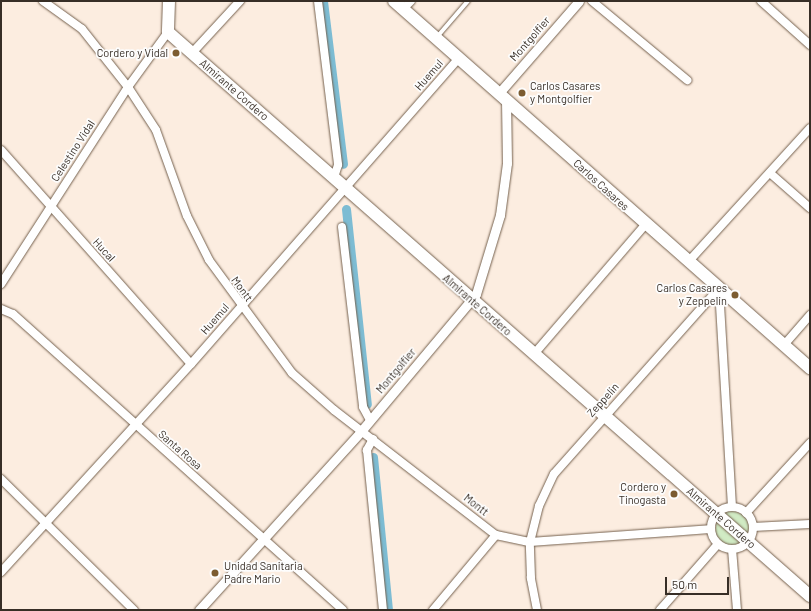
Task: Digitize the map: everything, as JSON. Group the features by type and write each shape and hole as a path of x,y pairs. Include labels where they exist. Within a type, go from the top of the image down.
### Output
{"main road":[{"path":"168,32 169,1"},
{"name":"Carlos Casares","path":"394,1 407,5 436,39 458,59 502,96 645,225 689,261 810,368"},
{"name":"Almirante Cordero","path":"168,32 603,416 810,596"}],"street":[{"name":"Montt","path":"43,1 82,29 128,87 158,136 195,233 218,275 240,306 300,381 496,535"},
{"path":"192,53 240,1"},
{"path":"318,1 338,165 334,177"},
{"name":"Montgolfier","path":"200,610 362,430 472,300 479,288 500,215 507,163 502,96 577,1"},
{"path":"592,1 686,80"},
{"path":"761,1 810,45"},
{"name":"Celestino Vidal","path":"1,284 128,87 168,32"},
{"name":"Huemul","path":"1,572 47,524 134,425 191,364 240,306 346,188 458,59"},
{"path":"689,261 810,128"},
{"name":"Hucal","path":"1,150 50,207 191,364"},
{"path":"770,173 810,208"},
{"path":"534,354 645,225"},
{"path":"342,227 362,407 370,420"},
{"path":"719,288 732,507"},
{"name":"Zeppelin","path":"530,542 539,506 554,474 603,416 719,288"},
{"name":"Santa Rosa","path":"1,309 12,314 134,425 343,610"},
{"path":"784,345 810,315"},
{"path":"373,439 367,450 383,610"},
{"path":"746,513 810,443"},
{"path":"1,479 134,610"},
{"path":"732,507 746,513 753,527 748,542 732,549 718,544 710,529 716,514 732,507"},
{"path":"753,527 810,524"},
{"path":"433,610 496,535 530,542 710,529"},
{"path":"530,542 530,578 537,610"},
{"path":"660,610 718,544"},
{"path":"732,549 737,610"}],"lane":[{"path":"436,39 468,1"}],"green space":[{"path":"731,510 747,516 751,527 747,538 720,514"},
{"path":"717,518 744,542 733,547 722,544 715,534"}],"waterway":[{"path":"323,1 343,164"},
{"path":"346,209 367,404"},
{"path":"373,457 388,610"}],"place":[{"name":"Cordero y Vidal","path":"176,53"},
{"name":"Carlos Casares y Montgolfier","path":"522,93"},
{"name":"Carlos Casares y Zeppelin","path":"735,295"},
{"name":"Cordero y Tinogasta","path":"674,494"},
{"name":"Unidad Sanitaria Padre Mario","path":"215,573"}]}
